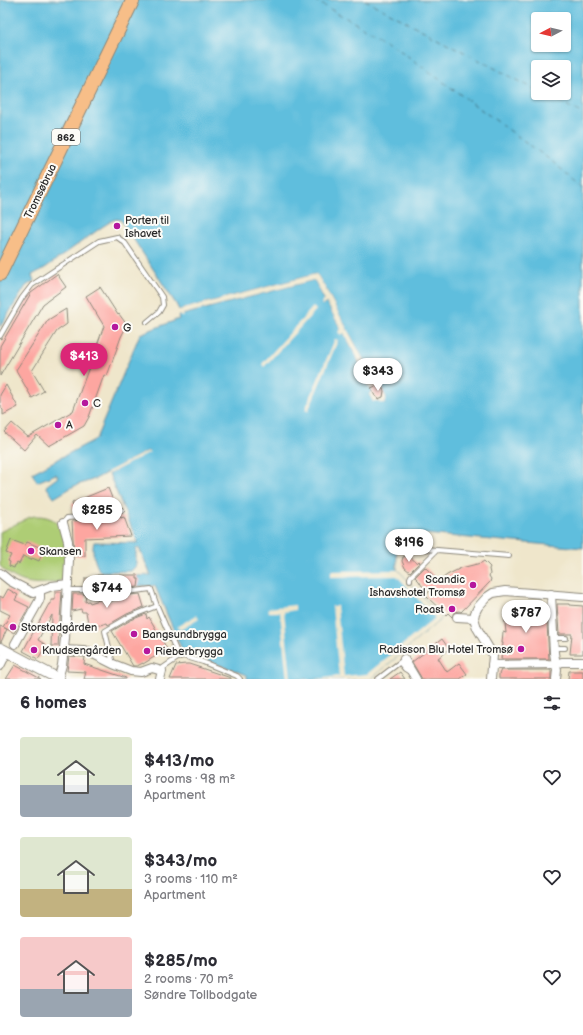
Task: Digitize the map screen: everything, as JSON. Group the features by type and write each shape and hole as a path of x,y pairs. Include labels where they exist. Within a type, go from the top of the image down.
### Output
{"main road":[{"name":"Tromsøbrua","path":"0,274 133,0"}],"street":[{"path":"0,666 4,650 59,679 64,650 69,560 68,541 63,523"},
{"path":"0,573 12,583 33,593 52,586 67,587"},
{"path":"15,644 39,601 40,591"},
{"path":"491,679 493,655 477,628 474,618 476,609 493,593 505,591 583,597"},
{"path":"551,594 553,638 557,664 556,679"},
{"path":"455,619 474,618"},
{"path":"64,650 89,652 131,671 141,672 152,668 161,675"},
{"path":"402,661 409,666 413,675"},
{"path":"492,665 583,662"}],"lane":[{"path":"0,336 32,284 99,241 117,238 125,243 162,297 163,305 159,312 147,322"},
{"path":"63,523 67,518 93,516 122,510"},
{"path":"402,547 509,556"},
{"path":"410,580 411,576 438,550"},
{"path":"67,587 83,590 95,596 151,589 179,657"},
{"path":"113,664 105,631 129,617 157,606"},
{"path":"553,638 566,638"},
{"path":"554,648 565,648"},
{"path":"161,675 163,668 179,657 183,656 203,662 237,676 240,679"},
{"path":"382,678 402,661"}],"green space":[{"path":"35,516 47,517 55,521 61,528 64,536 66,556 65,576 58,581 49,583 35,583 22,581 11,575 0,566 0,532"}],"water":[{"path":"0,0 583,0 583,548 402,532 396,537 397,569 442,618 371,679 247,679 247,675 182,650 155,586 137,586 137,576 151,575 139,548 136,548 136,566 131,571 100,572 94,557 94,542 138,543 109,474 149,451 95,479 74,486 54,498 46,486 58,477 56,474 37,482 32,473 96,439 140,334 179,319 178,316 313,280 315,281 325,301 322,305 327,303 341,329 339,332 344,333 369,381 370,388 373,387 369,394 373,401 375,400 385,403 386,397 375,381 318,276 316,274 179,310 121,220 117,219 102,227 45,268 32,275 34,281 26,286 0,327"}],"pier":[{"path":"316,274 324,286 375,381 386,397 385,403 380,403 378,401 373,402 369,394 372,388 370,389 366,382 369,381 344,333 341,335 338,332 341,329 327,303 322,305 321,303 325,300 315,281 313,280 183,314 184,316 181,317 179,315 178,316 178,314 218,303 312,278 315,279 343,328 342,332 345,332 371,380 369,383 371,386 374,386 372,395 374,399 384,401 384,398 373,382 315,276 178,312 179,310"},
{"path":"313,307 316,310 264,367 262,364"},
{"path":"335,339 338,340 308,411 305,410"},
{"path":"148,451 150,452 109,474 107,472"},
{"path":"398,570 442,618 371,679 316,679 339,676 332,606 337,606 344,676 367,674 435,618 397,576 331,577 331,571"},
{"path":"295,605 295,610 284,612 291,679 287,679 280,612 269,612 268,608"},
{"path":"197,615 199,619 180,630 178,626"}],"building":[{"path":"57,274 66,287 43,304 0,376 0,346 31,293"},
{"path":"100,287 118,315 119,314 127,325 121,337 107,376 104,375 89,417 84,426 49,446 37,435 24,450 4,432 12,423 28,437 73,411 104,326 86,296"},
{"path":"66,309 67,324 57,331 32,371 44,391 32,398 16,370 48,320"},
{"path":"6,385 18,407 3,415 3,410 0,405 0,395"},
{"path":"376,386 382,387 384,391 383,397 378,399 371,388"},
{"path":"108,488 116,508 93,513 75,514 72,503"},
{"path":"119,514 121,518 124,517 131,536 85,538 85,556 74,556 72,521 94,519"},
{"path":"11,540 25,545 27,542 44,549 39,561 32,558 31,560 23,556 19,564 17,563 14,568 9,566 10,562 8,561 11,555 6,553"},
{"path":"408,555 417,563 419,561 420,562 410,572 405,568 402,561 403,557"},
{"name":"Scandic Ishavshotel Tromsø","path":"484,561 490,567 490,582 461,612 454,612 452,617 448,613 446,615 426,596 430,590 422,586 415,577 425,567 439,581 461,568"},
{"path":"97,575 137,575 137,579 139,579 138,587 127,588 127,586 85,586 85,578 95,578"},
{"path":"8,589 18,595 15,600 29,607 14,633 3,627 10,615 0,610 0,596 3,598"},
{"path":"55,592 62,592 58,646 51,646 52,615 38,640 46,645 38,659 23,651 49,604 51,604 51,600 55,600"},
{"path":"73,594 86,595 85,602 89,601 90,603 102,599 103,603 129,595 140,594 144,607 127,614 108,625 107,623 89,628 86,612 82,612 81,609 72,611"},
{"path":"557,604 583,606 583,654 570,654 572,634 559,634"},
{"path":"522,605 546,605 549,659 501,659 503,632 506,633 504,613 522,610"},
{"path":"146,614 147,619 149,617 167,649 143,664 133,666 112,631 131,620"},
{"path":"0,626 7,629 1,642 0,642"},
{"path":"442,639 449,649 438,658 447,672 459,663 467,674 460,679 422,679 412,662"},
{"path":"69,656 85,657 84,664 126,679 84,679 86,672 67,671"},
{"path":"189,664 231,679 170,679 176,665"},
{"path":"15,665 41,679 6,679"},
{"path":"501,670 551,670 551,679 499,679"},
{"path":"569,671 583,671 583,679 568,679"},
{"path":"400,672 405,679 390,679"}],"ferry route":[{"path":"314,0 387,41 553,162 583,188"},
{"path":"365,0 531,87"},
{"path":"556,100 583,114"}],"place":[{"name":"Porten til Ishavet","path":"117,226"},
{"name":"G","path":"115,327"},
{"name":"C","path":"85,403"},
{"name":"A","path":"58,425"},
{"name":"Skansen","path":"31,551"},
{"name":"Scandic Ishavshotel Tromsø","path":"473,585"},
{"name":"Roast","path":"452,609"},
{"name":"Storstadgården","path":"13,627"},
{"name":"Bangsundbrygga","path":"134,634"},
{"name":"Radisson Blu Hotel Tromsø","path":"521,649"},
{"name":"Knudsengården","path":"34,650"},
{"name":"Rieberbrygga","path":"147,651"}]}
